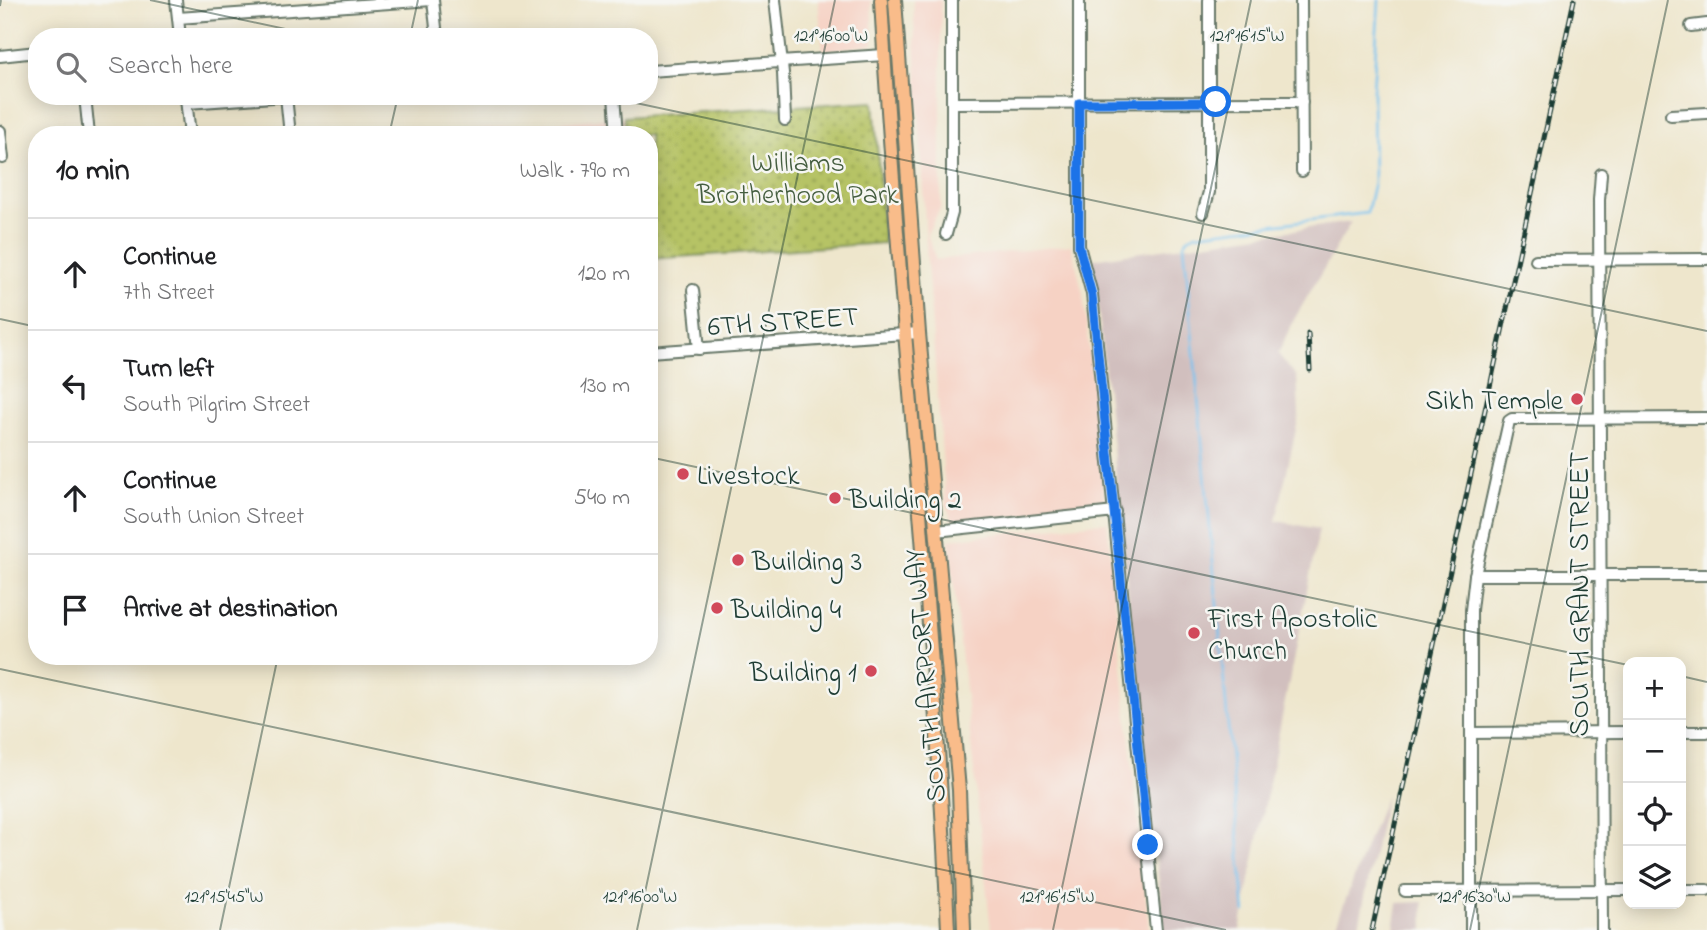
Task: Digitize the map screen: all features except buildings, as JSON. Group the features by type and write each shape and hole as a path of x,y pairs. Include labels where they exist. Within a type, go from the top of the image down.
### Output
{"main road":[{"name":"SOUTH AIRPORT WAY","path":"881,0 904,334 942,791 947,930"},
{"name":"SOUTH AIRPORT WAY","path":"895,0 919,332 959,790 964,930"}],"street":[{"path":"176,0 179,28"},
{"path":"178,18 432,0 436,28"},
{"path":"775,0 785,120"},
{"path":"946,233 952,213 952,0"},
{"path":"1079,0 1079,246 1092,295 1156,930"},
{"path":"1203,214 1209,192 1209,0"},
{"path":"1301,0 1302,171"},
{"path":"1691,26 1707,24"},
{"path":"0,56 28,53"},
{"path":"658,70 884,55"},
{"path":"953,103 1302,102"},
{"path":"86,105 88,126"},
{"path":"187,105 189,126"},
{"path":"288,105 289,126"},
{"path":"615,105 616,126"},
{"path":"1671,116 1707,113"},
{"path":"0,131 3,158"},
{"name":"SOUTH GRANT STREET","path":"1601,174 1602,930"},
{"path":"1536,260 1707,259"},
{"path":"692,290 699,349"},
{"name":"6TH STREET","path":"658,351 919,332"},
{"path":"1471,930 1471,610 1475,575 1508,425 1512,419 1707,418"},
{"path":"936,531 1115,512"},
{"path":"1475,575 1707,575"},
{"path":"1471,733 1623,732"},
{"path":"1686,732 1707,732"},
{"path":"1405,891 1623,890"},
{"path":"1686,890 1707,890"}],"shaded area":[{"path":"818,0 871,0 873,44 823,51"},
{"path":"913,0 941,0 941,207 927,234 936,260 1071,245 1083,293 1105,505 954,525 946,505 927,261"},
{"path":"624,117 625,126 516,126"},
{"path":"1351,222 1292,323 1278,354 1297,377 1299,415 1276,521 1319,529 1240,930 1164,930 1093,259"},
{"path":"1107,522 1149,930 991,930 949,539"},
{"path":"1386,795 1358,930 1334,930"},
{"path":"1423,902 1424,930 1394,930 1398,903"}],"green space":[{"name":"Williams Brotherhood Park","path":"874,101 884,243 658,258 658,126 625,126 624,117"}],"waterway":[{"path":"1245,912 1184,244 1196,234 1367,213 1374,182 1373,90 1379,0"}],"railway":[{"path":"1372,930 1574,0"},
{"path":"1308,334 1310,370"}],"place":[{"name":"Sikh Temple","path":"1577,399"},
{"name":"Livestock","path":"683,474"},
{"name":"Building 2","path":"835,498"},
{"name":"Building 3","path":"738,560"},
{"name":"Building 4","path":"717,608"},
{"name":"First Apostolic Church","path":"1194,633"},
{"name":"Building 1","path":"871,671"}],"route":[{"path":"1148,845 1092,295 1079,246 1079,103 1216,102"}]}
